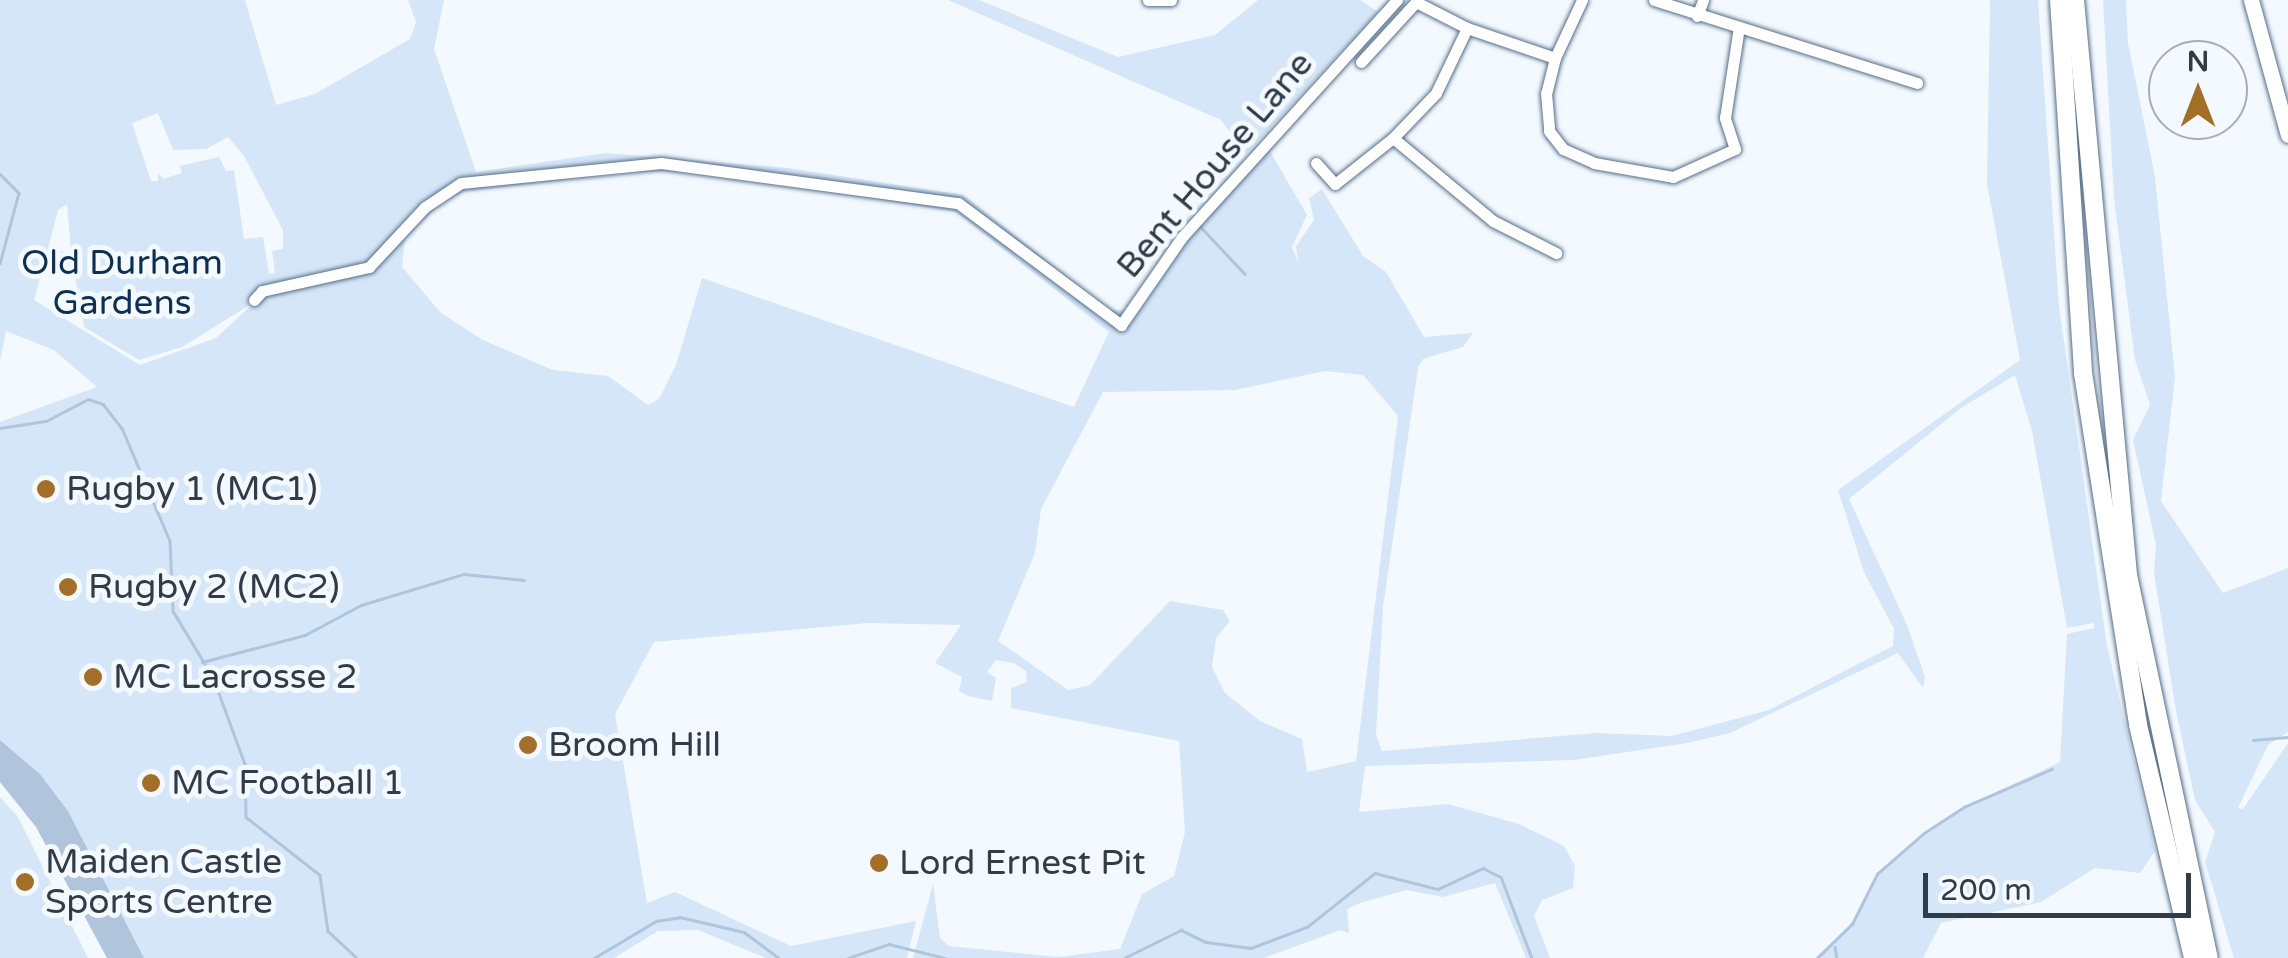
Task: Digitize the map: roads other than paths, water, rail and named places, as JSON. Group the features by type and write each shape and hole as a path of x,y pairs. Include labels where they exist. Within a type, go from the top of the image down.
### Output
{"highway":[{"path":"2059,0 2094,450 2138,725 2194,958"},
{"path":"2074,0 2128,575 2210,958"}],"main road":[{"path":"2251,0 2288,135"}],"street":[{"path":"1148,0 1170,0"},
{"name":"Bent House Lane","path":"254,300 262,291 369,267 432,200 460,183 661,163 946,198 1122,325 1192,224 1397,0"},
{"path":"1582,0 1555,58 1546,93 1548,131 1563,149 1594,163 1673,176 1735,149 1725,118 1739,27"},
{"path":"1654,0 1917,83"},
{"path":"1698,16 1703,0"},
{"path":"1361,62 1416,2 1467,28 1555,58"},
{"path":"1316,163 1335,184 1393,138 1436,93 1467,28"},
{"path":"1393,138 1493,221 1556,254"}],"waterway":[{"path":"0,174 19,193 0,264"},
{"path":"1199,225 1245,274"},
{"path":"0,428 46,421 88,399 103,404 122,428 170,541 173,611 213,677 245,764 246,817 320,875 328,931 357,958"},
{"path":"202,662 305,635 361,605 464,574 524,580"},
{"path":"2253,740 2288,737"},
{"path":"1817,958 1852,924 1877,874 1924,833 1964,807 2052,769"},
{"path":"1124,958 1181,930 1206,942 1251,948 1307,927 1375,873 1438,889 1483,868 1501,877 1532,958"},
{"path":"594,958 656,921 680,917 744,932 779,958"},
{"path":"848,958 889,944 945,958"},
{"path":"1835,947 1837,958"}],"place":[{"name":"Rugby 1 (MC1)","path":"46,489"},
{"name":"Rugby 2 (MC2)","path":"68,587"},
{"name":"MC Lacrosse 2","path":"93,677"},
{"name":"Broom Hill","path":"528,745"},
{"name":"MC Football 1","path":"151,783"},
{"name":"Lord Ernest Pit","path":"879,863"},
{"name":"Maiden Castle Sports Centre","path":"25,882"}],"park label":[{"name":"Old Durham Gardens","path":"122,283"}]}
